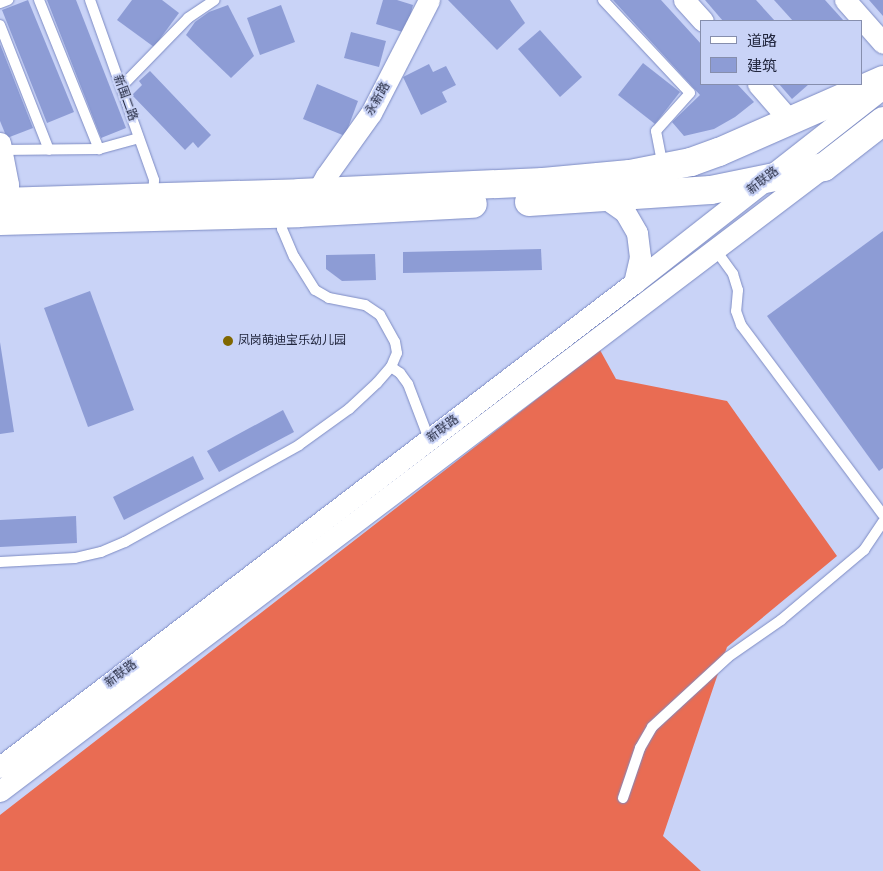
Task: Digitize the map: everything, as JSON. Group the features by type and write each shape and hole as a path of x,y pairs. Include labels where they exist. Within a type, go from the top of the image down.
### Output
{"street":[{"name":"永新路","path":"317,192 326,176 371,113 429,0"},
{"path":"684,0 702,20"},
{"path":"845,0 863,20"},
{"path":"863,20 883,43"},
{"path":"3,208 152,198 544,182 630,174 664,168 719,152 883,80"},
{"path":"759,85 791,122"},
{"name":"新联路","path":"0,767 634,283 883,88"},
{"path":"3,208 281,214 605,198 712,190 824,167 883,121"},
{"path":"1,148 8,184 3,208"},
{"name":"新联路","path":"0,791 824,167"},
{"path":"605,198 625,212 637,233 640,257 634,283"}],"lane":[{"path":"0,3 8,0"},
{"path":"39,0 99,149"},
{"name":"新围二路","path":"90,0 154,180 152,198"},
{"path":"120,87 188,18 215,0"},
{"path":"603,0 690,93 656,131 664,168"},
{"path":"0,25 49,150"},
{"path":"1,148 49,150 99,149 139,138"},
{"path":"0,562 75,558 102,552 125,542 299,445 349,409 391,367 398,353 395,342 380,315 365,304 329,298 315,290 294,257 282,229 281,214"},
{"path":"715,249 733,274 736,282 738,290 736,311 741,325 883,515"},
{"path":"391,367 400,373 408,384 429,439"},
{"path":"623,798 640,748 657,722 728,657 781,620 864,550 883,522"}],"shaded area":[{"path":"600,350 616,379 727,401 837,556 727,647 663,836 701,871 0,871 0,815"}],"building":[{"path":"28,0 74,112 47,123 2,10"},
{"path":"47,0 76,0 126,128 101,138"},
{"path":"132,0 162,0 179,13 154,47 117,20"},
{"path":"383,0 397,0 413,5 406,33 376,24"},
{"path":"448,0 510,0 525,23 497,50"},
{"path":"613,0 661,0 700,43 700,85 738,85 754,102 735,117 714,129 684,136 672,122 700,95"},
{"path":"705,0 756,0 774,20 722,20"},
{"path":"774,0 825,0 843,20 792,20"},
{"path":"869,0 883,0 883,16"},
{"path":"228,5 254,56 231,78 186,35 195,22 209,12"},
{"path":"281,5 295,42 260,55 247,18"},
{"path":"540,30 582,77 560,97 518,49"},
{"path":"351,32 386,41 379,67 344,58"},
{"path":"0,44 33,128 7,138 0,121"},
{"path":"643,63 680,92 655,124 618,95"},
{"path":"429,64 433,72 446,66 456,85 442,92 447,102 421,115 403,77"},
{"path":"150,71 211,135 198,148 193,142 185,150 132,95 142,85 139,81"},
{"path":"317,84 358,101 345,136 303,119"},
{"path":"780,85 808,85 792,99"},
{"path":"883,231 883,468 879,471 767,316"},
{"path":"541,249 542,270 403,273 403,252"},
{"path":"375,254 376,280 342,281 326,269 326,255"},
{"path":"90,291 134,410 88,427 44,308"},
{"path":"0,342 14,432 0,434"},
{"path":"283,410 294,432 219,472 207,451"},
{"path":"193,456 204,479 124,520 113,497"},
{"path":"76,516 77,543 0,547 0,520"}],"place":[{"name":"凤岗萌迪宝乐幼儿园","path":"228,341"}]}
